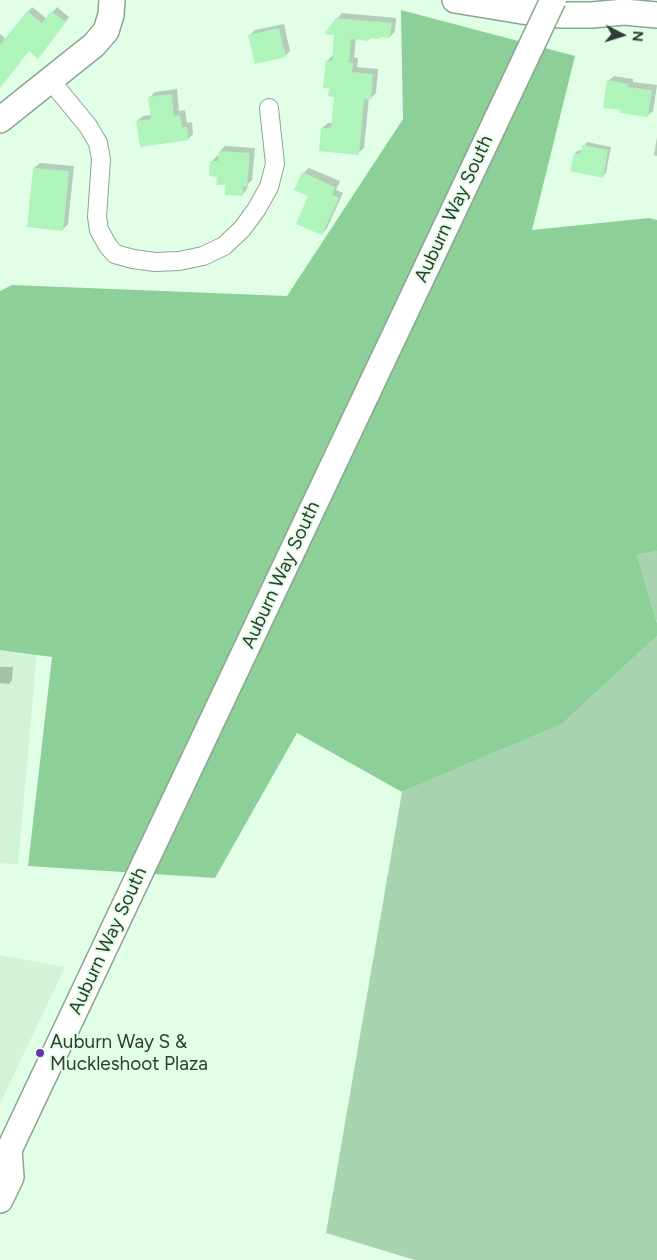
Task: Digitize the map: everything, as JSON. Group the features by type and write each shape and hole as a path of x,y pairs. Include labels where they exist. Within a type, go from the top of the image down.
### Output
{"main road":[{"path":"0,120 94,46 106,32 111,15 112,0"},
{"path":"455,0 522,11 561,15 624,12 657,14"},
{"name":"Auburn Way South","path":"0,1200 11,1177 5,1154 553,0"}],"street":[{"path":"51,80 88,126 98,143 101,159 97,217 99,230 108,246 116,254 155,262 179,261 203,256 224,246 242,229 256,210 269,187 275,164 270,108"}],"shaded area":[{"path":"657,551 657,623 637,555"},
{"path":"657,636 657,1260 415,1260 326,1233 402,792 562,724"},
{"path":"0,649 37,652 18,865 0,863"},
{"path":"0,955 65,967 0,1104"}],"green space":[{"path":"401,10 575,56 532,230 649,218 657,220 657,551 637,555 657,623 657,636 562,724 402,792 297,733 215,878 28,866 52,657 0,650 0,291 12,285 287,296 403,119"}],"building":[{"path":"27,11 42,23 51,11 66,22 38,59 29,51 0,88 0,45"},
{"path":"336,18 392,23 390,38 369,38 369,41 351,39 349,62 353,63 352,72 373,74 371,100 364,99 359,155 319,151 321,128 331,128 334,97 328,96 329,88 323,88 326,60 332,61 334,35 324,34"},
{"path":"279,28 286,57 255,64 248,35"},
{"path":"607,80 629,84 628,87 652,90 648,117 619,113 620,110 603,108"},
{"path":"172,94 174,116 180,115 182,127 187,127 189,140 140,147 136,121 151,119 148,97"},
{"path":"583,145 608,150 603,178 570,171 574,153 580,154"},
{"path":"219,151 250,153 247,187 243,186 243,196 225,195 225,185 216,185 217,177 209,176 210,161 218,161"},
{"path":"33,168 69,171 63,231 27,227"},
{"path":"302,172 335,187 332,195 339,198 322,235 296,224 308,196 294,190"}],"place":[{"name":"Auburn Way S & Muckleshoot Plaza","path":"40,1053"}]}
